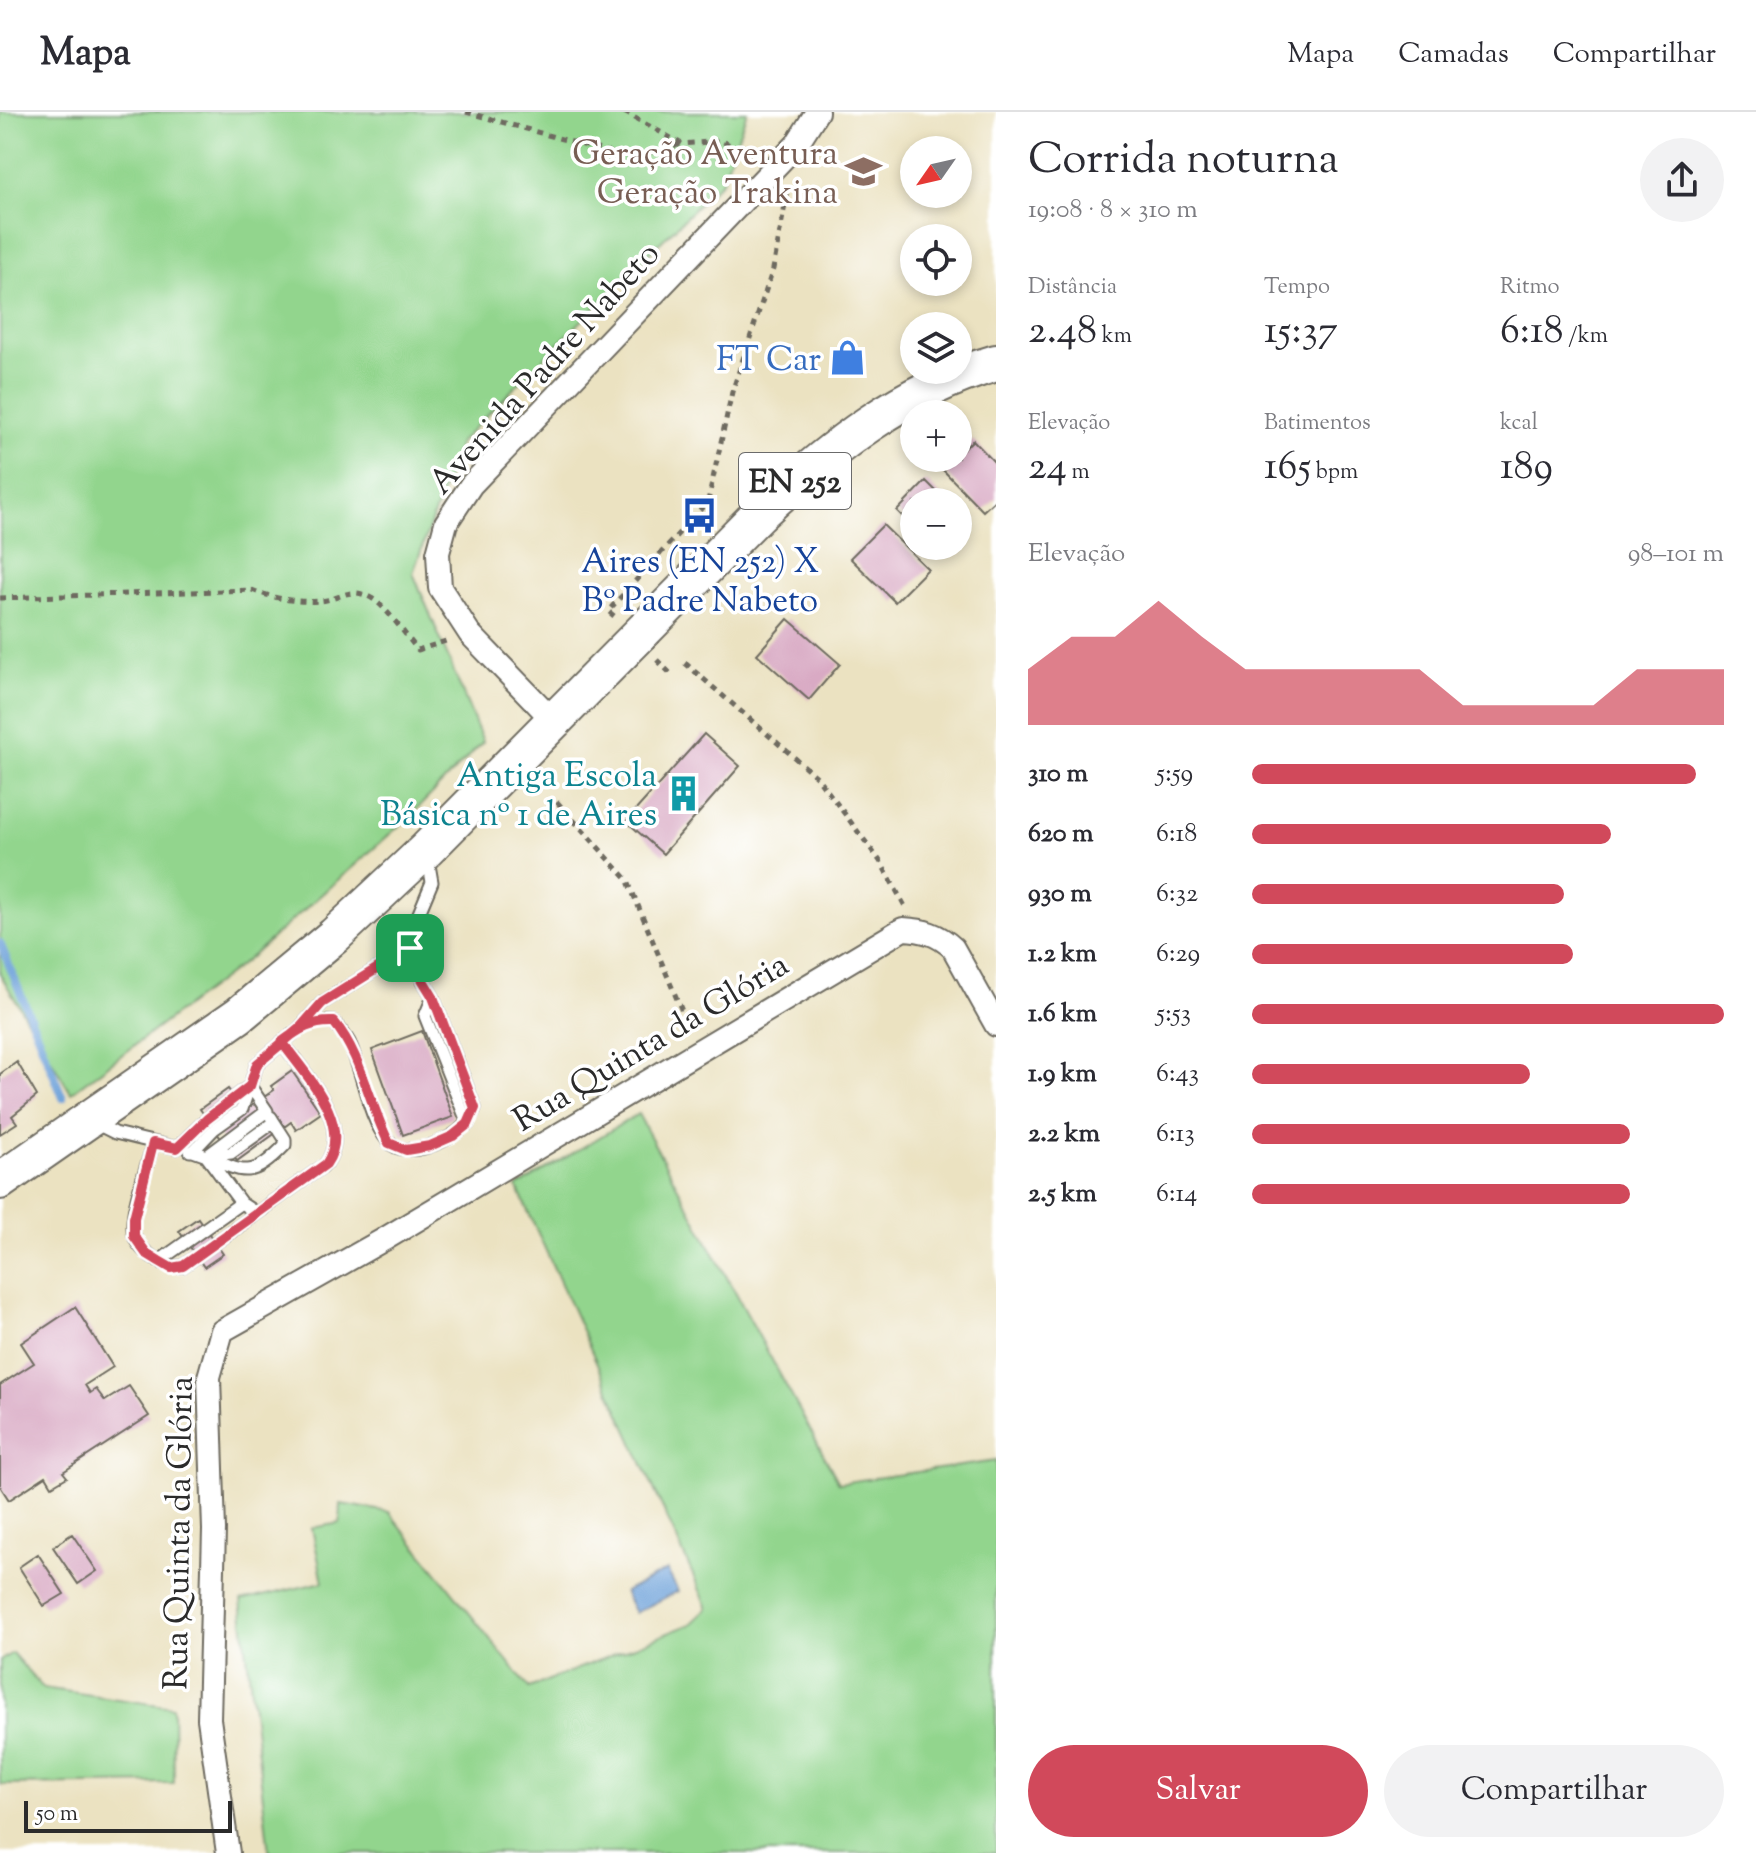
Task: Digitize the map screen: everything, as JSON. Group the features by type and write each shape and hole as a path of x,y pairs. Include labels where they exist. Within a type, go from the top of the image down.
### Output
{"main road":[{"name":"EN 252","path":"0,1181 239,1015 334,936 427,849 748,524 816,461 877,417 975,369 996,363"}],"street":[{"name":"Avenida Padre Nabeto","path":"554,721 470,634 440,588 438,553 446,523 471,485 796,145 817,112"},
{"name":"Rua Quinta da Glória","path":"228,1853 209,1719 214,1530 209,1377 222,1331 383,1240 903,929 918,930"},
{"path":"918,930 942,938 953,948 996,1025"}],"lane":[{"path":"300,1028 317,1021 334,1022 348,1040 376,1119 389,1143 406,1150 430,1146 453,1136 468,1124 475,1108 433,997 410,948 417,918 432,882 427,849"},
{"path":"193,1151 214,1129 242,1109 257,1064 300,1028 322,1003 410,948"},
{"path":"153,1143 134,1218 134,1236 146,1253 159,1261 171,1268 183,1266 326,1164 334,1152 335,1136 330,1113 282,1042"},
{"path":"89,1120 115,1133 193,1151 238,1171 249,1172 285,1145 285,1139 250,1086"},
{"path":"177,1148 207,1119 250,1086"},
{"path":"207,1156 267,1111"},
{"path":"207,1156 231,1153 274,1122"},
{"path":"207,1156 241,1203 256,1213"},
{"path":"159,1261 241,1203"}],"path":[{"path":"466,112 629,158 682,144 721,141 776,166"},
{"path":"624,112 682,144"},
{"path":"673,676 608,611 708,501 732,392 773,269 796,145"},
{"path":"0,598 252,590 265,596 319,601 347,592 359,593 376,601 418,650 470,634"},
{"path":"685,663 817,777 880,861 918,930"},
{"path":"557,802 627,879 699,1052"}],"green space":[{"path":"0,112 747,112 722,181 460,442 413,573 483,742 407,819 246,961 71,1093 0,974"},
{"path":"638,1114 839,1483 996,1461 996,1853 269,1853 241,1601 323,1582 312,1528 340,1523 341,1504 389,1512 529,1688 691,1624 708,1608 517,1187"},
{"path":"12,1653 43,1688 173,1707 174,1783 0,1785 0,1661"}],"water":[{"path":"667,1570 678,1591 635,1613 624,1592"}],"building":[{"path":"972,441 996,464 996,499 983,511 972,500 972,488 961,488 945,472 972,472"},
{"path":"926,481 933,488 919,488"},
{"path":"883,525 900,542 900,560 919,560 928,569 895,602 850,558"},
{"path":"788,619 840,664 809,700 757,654"},
{"name":"Antiga Escola Básica nº 1 de Aires","path":"704,734 740,766 663,854 626,821"},
{"path":"422,1031 453,1117 403,1135 372,1050"},
{"path":"17,1062 37,1096 12,1116 17,1123 0,1134 0,1074"},
{"path":"292,1071 321,1113 296,1130 291,1122 237,1161 200,1109 228,1089 244,1111 274,1090 271,1086"},
{"path":"198,1218 223,1254 204,1267 179,1231"},
{"path":"75,1307 113,1367 85,1385 90,1393 96,1389 105,1401 129,1386 149,1416 63,1472 67,1477 52,1486 46,1476 9,1500 0,1486 0,1385 34,1363 21,1343"},
{"path":"72,1534 97,1571 78,1584 53,1547"},
{"path":"38,1554 64,1594 44,1606 19,1567"}],"waterway":[{"path":"0,943 63,1098"}],"place":[{"name":"Geração Aventura Geração Trakina","path":"864,172"},
{"name":"FT Car","path":"847,358"},
{"name":"Aires (EN 252) X Bº Padre Nabeto","path":"700,516"},
{"name":"Antiga Escola Básica nº 1 de Aires","path":"683,794"}],"route":[{"path":"410,948 322,1003 300,1028 267,1053 257,1064 250,1086 207,1119 177,1148 153,1143 134,1218 134,1236 146,1253 171,1268 183,1266 326,1164 334,1152 335,1136 330,1113 282,1042 300,1028 317,1021 334,1022 348,1040 376,1119 389,1143 406,1150 430,1146 453,1136 468,1124 475,1108 431,992 422,979 410,948"}]}
